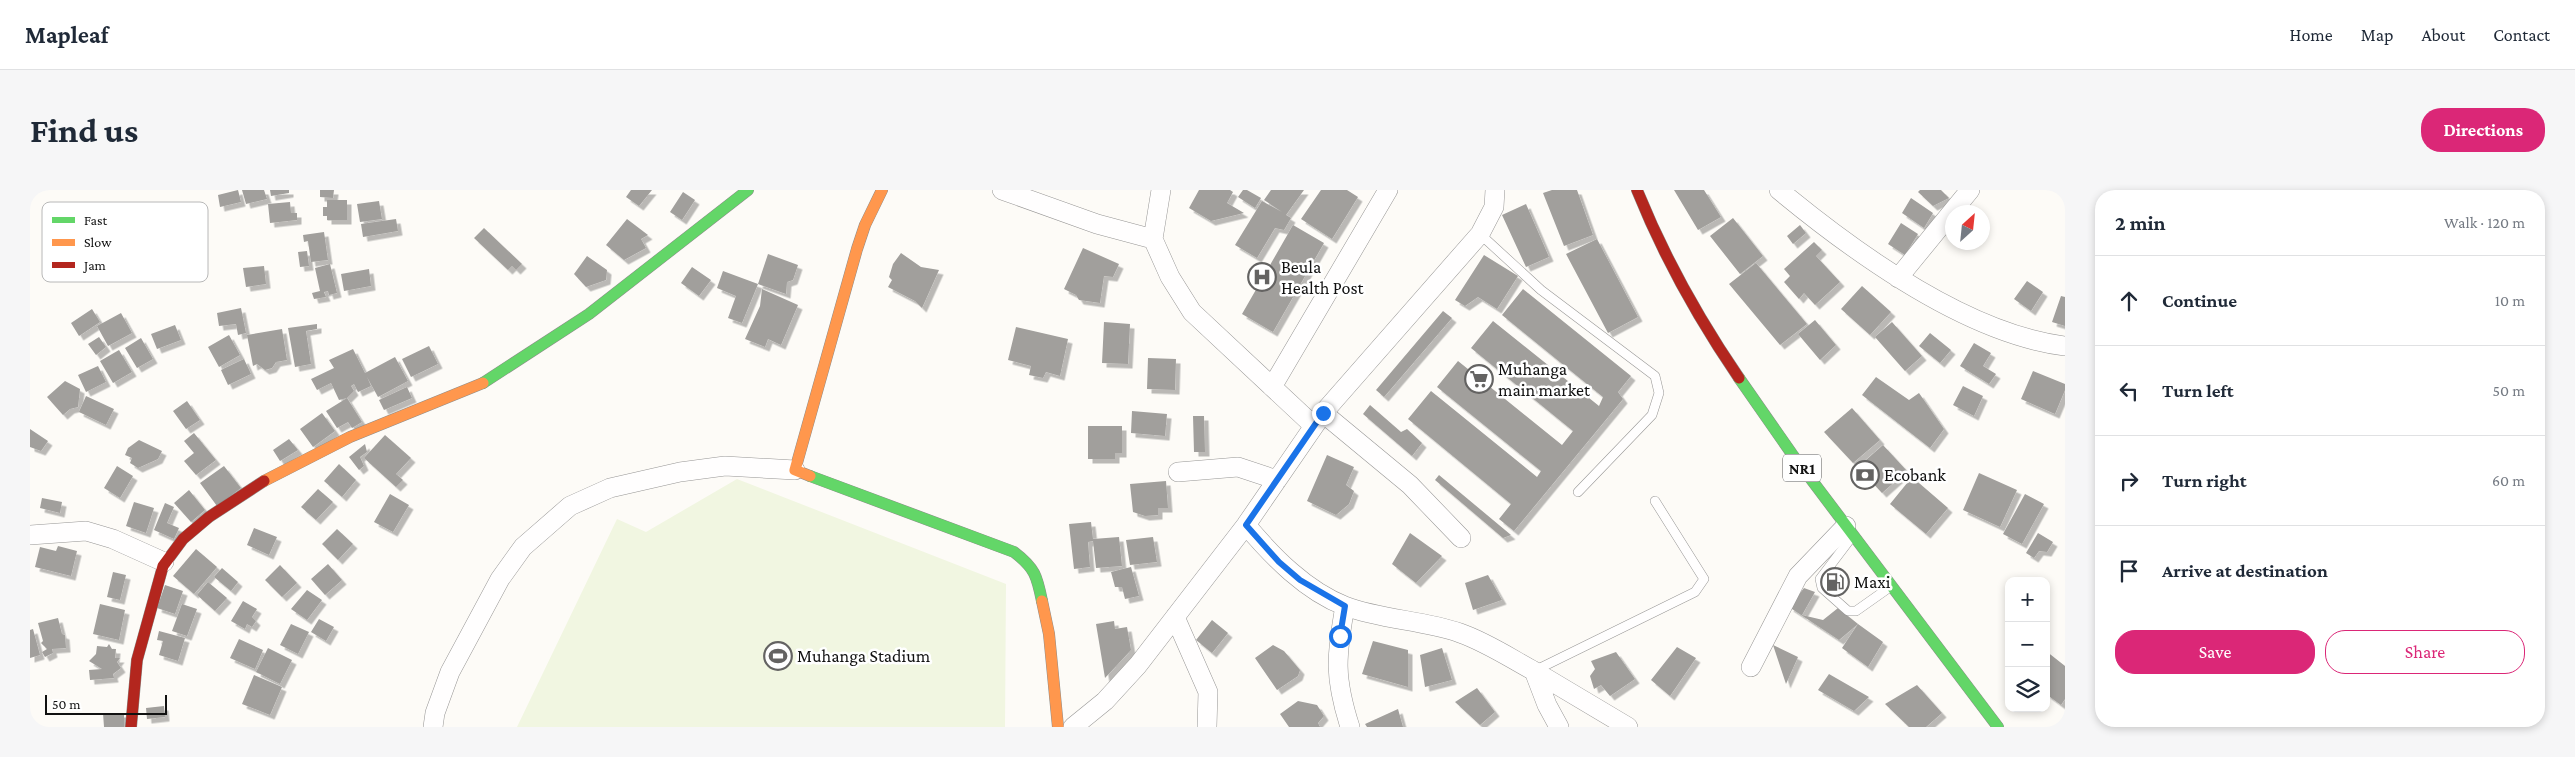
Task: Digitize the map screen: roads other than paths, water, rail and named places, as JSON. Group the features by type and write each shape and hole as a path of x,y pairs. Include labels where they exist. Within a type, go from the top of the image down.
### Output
{"main road":[{"path":"131,727 132,682 136,655 164,562 193,530 235,498 302,460 412,411 452,398 486,382 575,324 748,190"},
{"path":"882,190 865,225 857,249 795,470 860,496 975,536 1014,552 1028,563 1037,574 1049,634 1058,727"},
{"name":"NR1","path":"1637,190 1659,244 1689,300 1755,402 1998,727"}],"street":[{"path":"1002,190 1097,224 1153,239"},
{"path":"1161,190 1153,239 1170,277 1192,312 1272,387 1410,485 1461,538"},
{"path":"1272,387 1317,314 1388,190"},
{"path":"1073,727 1112,694 1138,665 1246,525 1318,420 1480,234 1494,207 1496,190"},
{"path":"1779,190 1812,218 1898,278 1973,318 2024,337 2065,346"},
{"path":"1898,278 1970,190"},
{"path":"433,727 435,713 450,672 500,579 523,548 570,506 610,488 680,472 725,466 795,470"},
{"path":"1178,472 1238,467 1277,480"},
{"path":"1246,525 1279,562 1300,580 1345,606 1460,633 1534,671 1628,727"},
{"path":"1751,667 1798,576 1849,530"},
{"path":"30,535 86,531 112,539 164,562"},
{"path":"1345,606 1337,666 1343,703 1350,727"},
{"path":"1175,617 1208,692 1206,727"},
{"path":"1534,671 1547,705 1560,727"}],"lane":[{"path":"1480,234 1541,290 1655,376 1660,393 1652,415 1578,492"},
{"path":"1534,671 1695,592 1704,579 1654,501"},
{"path":"1849,530 1820,579 1822,588 1848,611 1856,611 1891,586"}],"place":[{"name":"Beula Health Post","path":"1262,277"},
{"name":"Muhanga main market","path":"1479,379"},
{"name":"Ecobank","path":"1865,475"},
{"name":"Maxi","path":"1835,582"},
{"name":"Muhanga Stadium","path":"778,656"}]}
